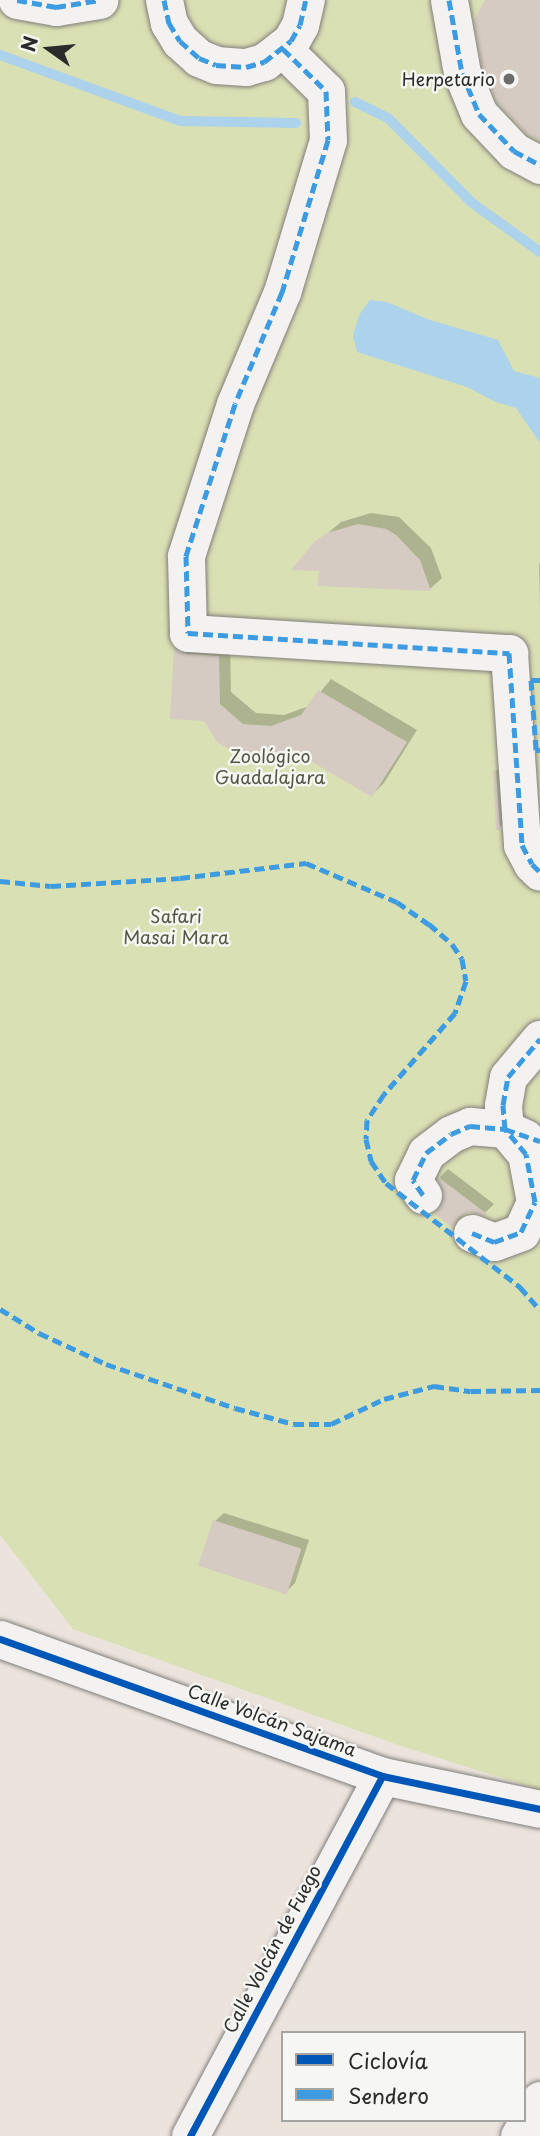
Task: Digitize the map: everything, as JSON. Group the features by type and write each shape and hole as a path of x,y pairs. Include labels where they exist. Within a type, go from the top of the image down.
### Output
{"street":[{"path":"16,0 56,7 99,0"},
{"path":"164,0 169,23 180,41 199,58 216,65 246,67 264,62 283,49 300,25 306,0"},
{"path":"449,0 462,73 479,114 514,151 540,165"},
{"path":"283,49 326,91 328,140 282,292 234,404 186,556 188,633 509,653 529,727"},
{"path":"540,680 531,680 522,845 532,864 540,872"},
{"path":"472,1233 494,1242 521,1231 535,1202 526,1154 505,1129 503,1105 508,1077 540,1039"},
{"path":"423,1195 414,1180 426,1153 451,1134 470,1126 505,1129 540,1142"},
{"name":"Calle Volcán Sajama","path":"0,1639 382,1776 540,1809"},
{"name":"Calle Volcán de Fuego","path":"190,2136 382,1776"},
{"path":"519,2136 540,2100"}],"green space":[{"name":"Zoológico Guadalajara","path":"0,0 540,0 540,1790 398,1745 73,1629 0,1535"}],"water":[{"path":"370,300 387,302 430,320 498,340 514,371 540,378 540,443 516,408 496,402 467,387 357,352 353,336 359,315"}],"building":[{"name":"Herpetario","path":"485,0 540,0 540,141 527,134 497,102 482,67 474,20"},
{"path":"358,524 386,529 396,535 420,560 431,591 318,586 319,571 291,570 315,541 327,533"},
{"path":"174,648 187,654 219,656 220,704 243,724 271,726 301,715 318,690 407,742 372,797 290,749 269,760 240,755 217,742 204,721 170,719"},
{"path":"493,771 496,771 500,830 496,830"},
{"path":"438,1177 487,1214 485,1216 469,1212 459,1217 452,1227 434,1213 441,1205 444,1194"},
{"path":"213,1520 301,1549 287,1594 198,1566"}],"waterway":[{"path":"0,55 180,121 296,123"},
{"path":"355,102 388,118 471,202 540,252"}],"marked path":[{"path":"17,0 56,7 99,0"},
{"path":"164,0 169,23 180,41 199,58 216,65 246,67 264,62 291,41 300,25 306,0"},
{"path":"449,0 462,73 479,114 514,151 540,165"},
{"path":"283,49 326,91 328,140 282,292 235,404 186,556 188,633 509,653 522,845 532,864 540,872"},
{"path":"540,680 531,680 536,750 540,750"},
{"path":"0,881 51,886 180,878 306,863 397,902 429,924 452,944 462,959 466,981 455,1013 384,1094 367,1120 366,1139 371,1161 386,1183 520,1287 540,1310"},
{"path":"472,1233 494,1242 521,1232 535,1202 526,1154 505,1129 503,1105 508,1077 540,1039"},
{"path":"423,1195 413,1180 426,1153 451,1134 470,1126 505,1129 540,1141"},
{"path":"0,1309 39,1333 106,1364 235,1408 294,1424 331,1424 384,1399 434,1386 471,1391 540,1390"}],"cycle path":[{"path":"0,1639 382,1776 540,1809"},
{"path":"190,2136 382,1776"}],"place":[{"name":"Herpetario","path":"509,79"}],"park label":[{"name":"Safari Masai Mara","path":"176,927"}]}
